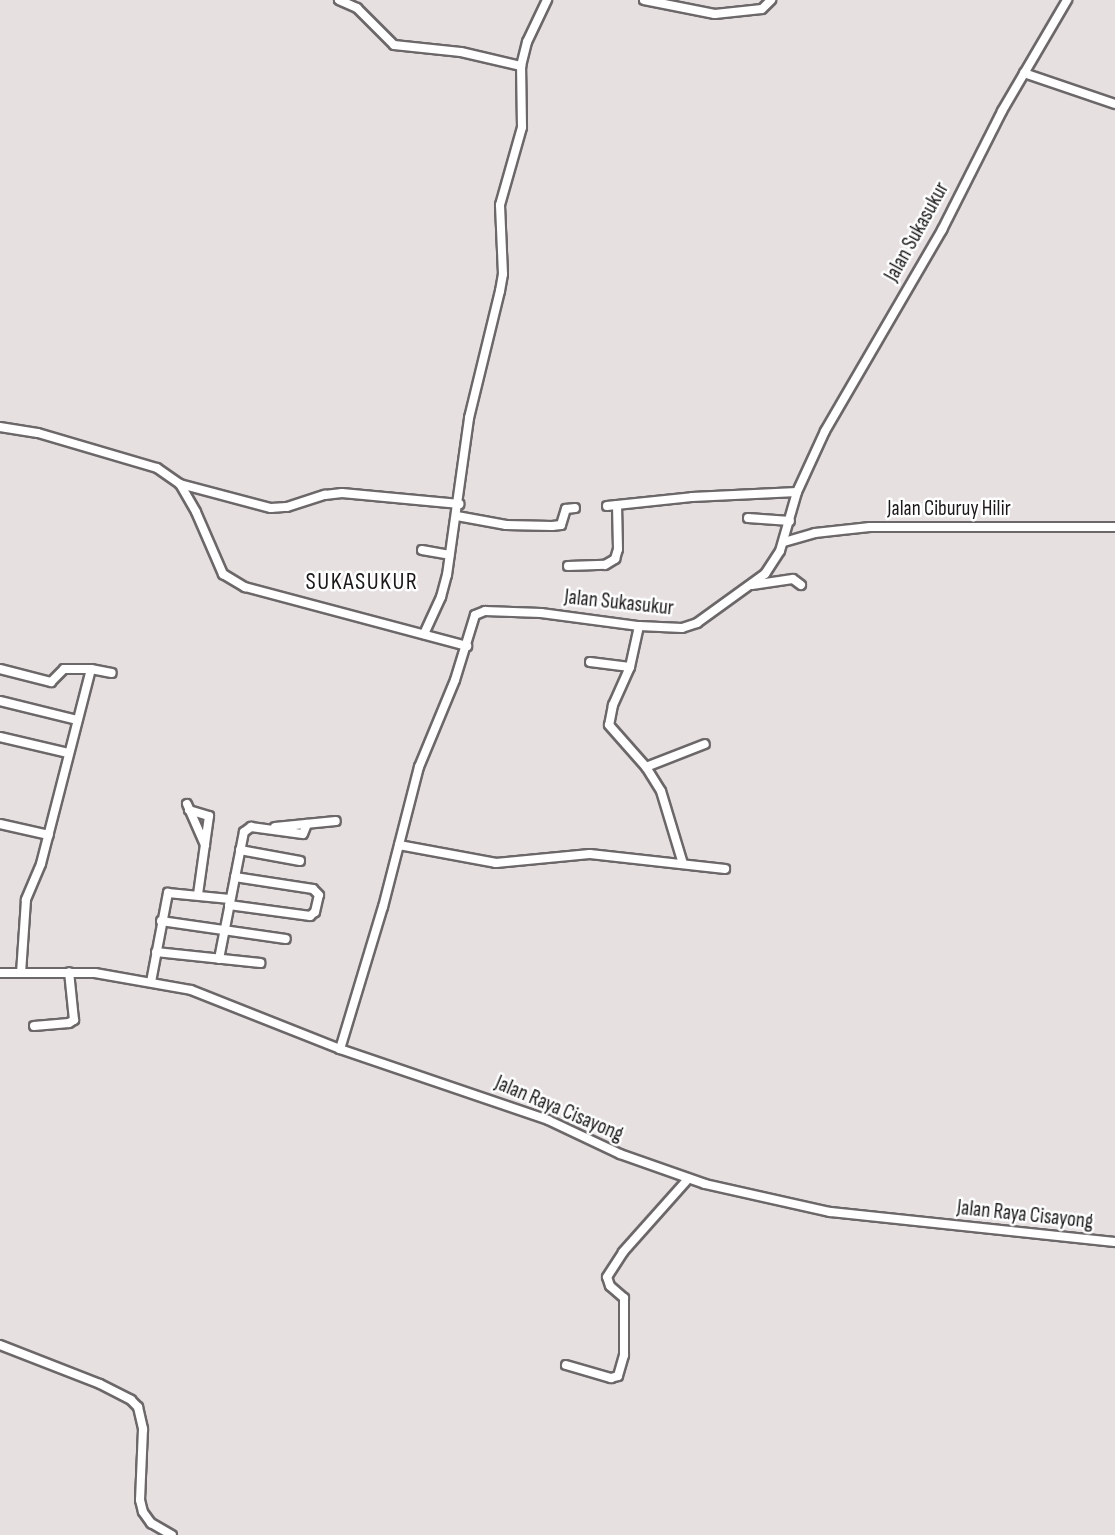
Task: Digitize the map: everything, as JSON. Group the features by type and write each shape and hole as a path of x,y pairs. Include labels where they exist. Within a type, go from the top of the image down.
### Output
{"street":[{"path":"339,0 364,14 394,45 461,52 521,66"},
{"path":"424,634 441,597 459,504 469,418 503,274 500,205 522,127 521,66 527,42 547,0"},
{"path":"644,0 669,2 715,14 762,9 771,0"},
{"name":"Jalan Sukasukur","path":"340,1049 419,767 467,646 472,619 479,612 485,611 576,616 639,626 688,627 765,574 784,542 797,492 825,431 942,230 1024,73 1067,0"},
{"path":"1024,73 1115,104"},
{"path":"0,427 38,433 82,448 141,463 157,468 180,484 271,508 287,507 325,495 342,493 459,504"},
{"path":"180,484 196,512 223,574 230,580 269,595 467,646"},
{"path":"607,506 692,497 797,492"},
{"path":"568,566 605,565 615,559 618,549 617,505"},
{"path":"457,516 512,526 557,526 562,523 566,509 575,508"},
{"path":"748,518 790,521"},
{"name":"Jalan Ciburuy Hilir","path":"784,542 815,533 870,527 1115,527"},
{"path":"422,550 450,555"},
{"path":"749,585 793,579 801,585"},
{"path":"639,626 630,667 613,705 609,725 646,767 666,803 683,864"},
{"path":"590,662 630,667"},
{"path":"0,669 51,682 64,669 91,669 112,673"},
{"path":"21,973 26,900 41,864 91,669"},
{"path":"0,701 77,720"},
{"path":"0,737 68,753"},
{"path":"646,767 705,744"},
{"path":"198,894 205,847 209,816 188,807 205,847"},
{"path":"219,958 246,829 262,828 303,834 307,824 336,821"},
{"path":"0,824 48,835"},
{"path":"399,845 496,863 590,854 725,869"},
{"path":"240,850 300,861"},
{"path":"152,982 161,921 168,893 198,894 310,916 315,912 319,895 313,889 235,877"},
{"path":"161,921 285,939"},
{"path":"156,952 260,963"},
{"path":"34,1026 69,1023 74,1020 69,972"},
{"name":"Jalan Raya Cisayong","path":"0,973 69,972 152,982 191,990 340,1049 548,1120 620,1154 688,1179 830,1212 1115,1242"},
{"path":"566,1365 611,1378 618,1376 624,1355 625,1305 621,1294 610,1286 607,1277 623,1252 688,1179"},
{"path":"0,1344 100,1384 131,1400 138,1407 143,1429 140,1500 142,1512 151,1522 172,1535"}],"district":[{"name":"SUKASUKUR","path":"362,582"}]}
